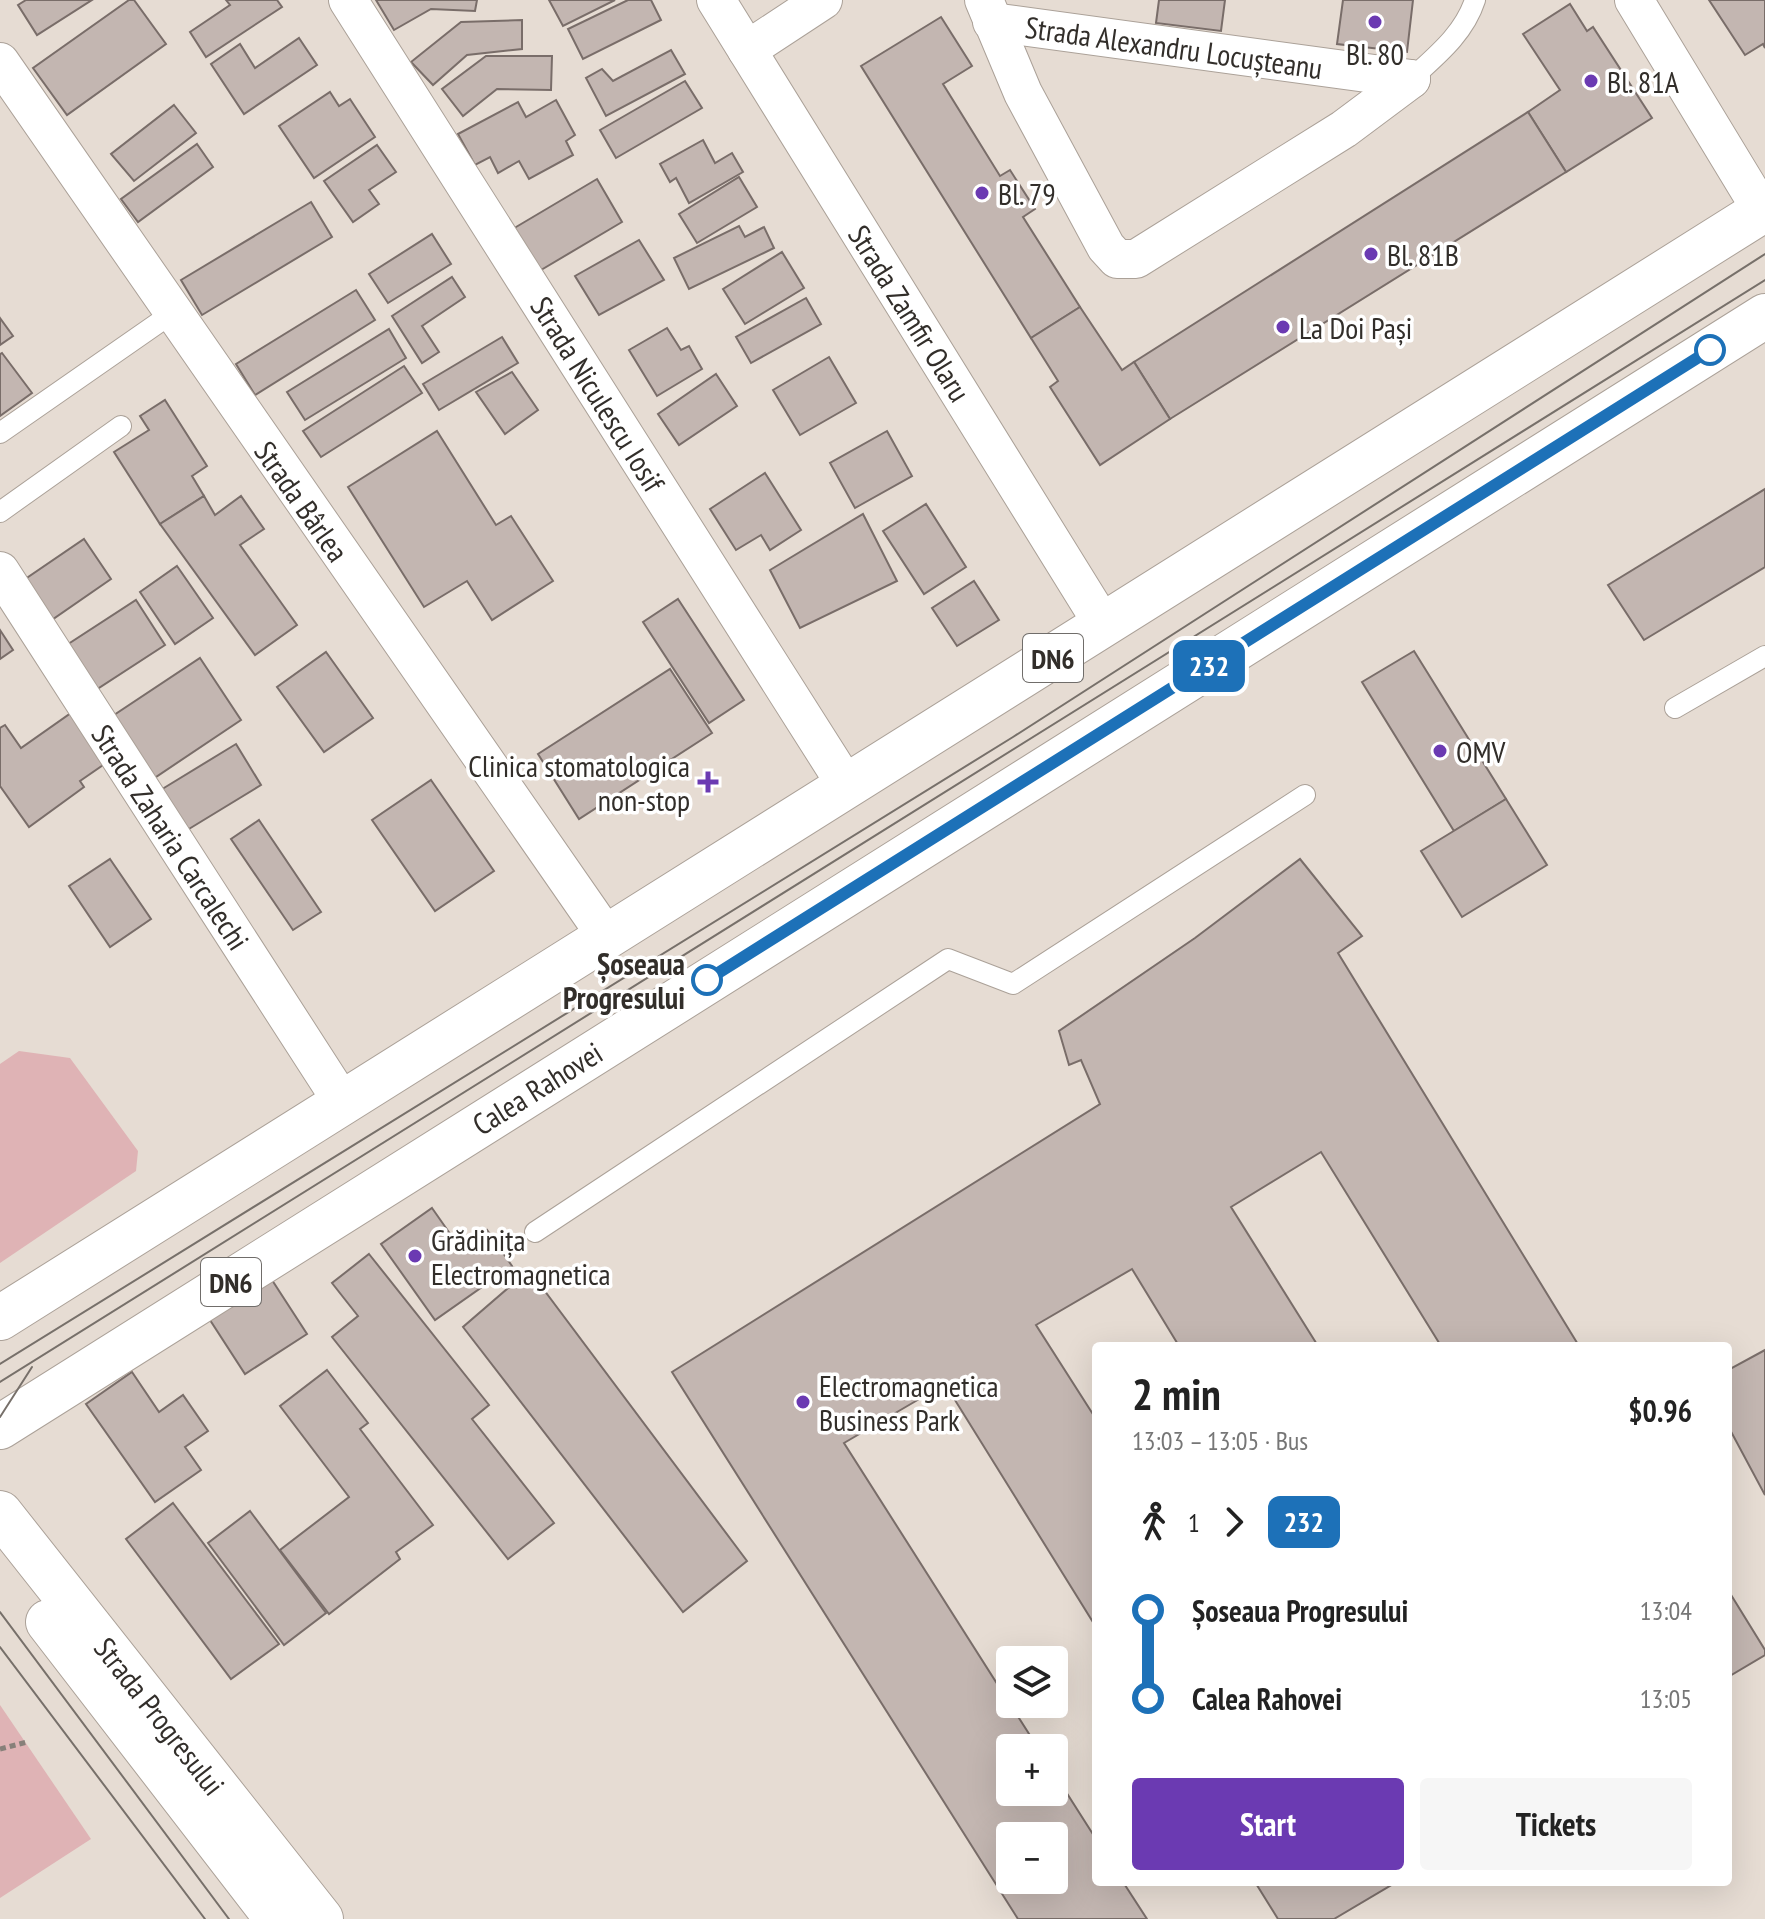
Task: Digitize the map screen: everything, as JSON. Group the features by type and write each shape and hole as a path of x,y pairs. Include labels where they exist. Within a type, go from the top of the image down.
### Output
{"main road":[{"name":"DN6","path":"0,1318 848,788 1763,210"},
{"name":"Calea Rahovei","path":"0,1427 1488,487 1765,316"},
{"name":"Strada Progresului","path":"0,1513 321,1919"},
{"name":"Strada Progresului","path":"0,1560 277,1919"}],"street":[{"name":"Strada Niculescu Iosif","path":"348,0 848,788"},
{"name":"Strada Zamfir Olaru","path":"716,0 1104,626"},
{"path":"747,50 823,0"},
{"path":"1634,0 1763,210"},
{"name":"Strada Alexandru Locușteanu","path":"988,11 1411,79"},
{"name":"Strada Alexandru Locușteanu","path":"988,11 1023,93 1106,247 1117,259 1136,259 1344,129 1411,79"},
{"name":"Strada Bârlea","path":"0,62 171,314 607,937"},
{"name":"Strada Zaharia Carcalechi","path":"0,571 343,1103"}],"lane":[{"path":"1411,79 1449,44 1471,13 1475,0"},
{"path":"0,433 171,314"},
{"path":"0,512 121,426"},
{"path":"1675,708 1765,656"},
{"path":"535,1232 948,959 1013,984 1305,795"}],"path":[{"path":"0,1749 27,1742"}],"shaded area":[{"path":"19,1051 70,1058 138,1151 136,1171 0,1263 0,1064"},
{"path":"0,1705 91,1839 0,1898"}],"building":[{"path":"26,0 92,0 37,35 18,5"},
{"path":"129,0 134,0 166,44 67,115 33,68"},
{"path":"226,0 277,0 282,7 206,57 190,32 230,5"},
{"path":"376,0 477,0 475,11 431,9 394,30"},
{"path":"549,0 615,0 563,26"},
{"path":"628,0 651,0 661,20 583,59 568,29"},
{"path":"1159,0 1225,0 1221,31 1156,23"},
{"name":"Bl. 80","path":"1343,0 1413,0 1407,52 1337,44"},
{"path":"1709,0 1765,0 1765,48 1763,44 1745,55"},
{"name":"Bl. 81A","path":"1570,4 1587,31 1593,27 1652,118 1566,172 1528,112 1560,90 1523,34"},
{"name":"Bl. 79","path":"941,17 972,66 943,84 1000,176 1010,170 1035,209 1023,217 1080,307 1031,338 861,66"},
{"path":"522,20 522,49 467,55 433,85 411,62 461,22"},
{"path":"299,38 317,65 244,114 211,64 240,44 255,68"},
{"path":"671,50 685,74 606,116 586,78 602,69 613,81"},
{"path":"486,56 552,56 551,90 497,89 463,116 442,89"},
{"path":"685,81 702,108 616,158 600,130"},
{"path":"330,92 339,106 350,99 375,137 314,178 279,126"},
{"path":"556,100 575,135 566,141 573,155 529,179 519,161 498,173 490,157 475,165 458,134 518,102 526,117"},
{"path":"174,105 196,133 134,181 111,154"},
{"name":"Bl. 81B","path":"1528,112 1566,172 1170,419 1134,362"},
{"path":"703,140 715,163 732,153 743,172 689,203 676,178 670,182 660,164"},
{"path":"197,144 213,167 138,222 121,199"},
{"path":"377,145 396,172 369,190 379,204 353,222 324,181"},
{"path":"739,177 757,207 697,243 679,214"},
{"path":"597,179 622,222 536,273 511,230"},
{"path":"311,202 332,237 202,315 181,280"},
{"path":"739,226 745,237 764,227 774,248 689,289 674,258"},
{"path":"432,234 451,264 388,303 369,274"},
{"path":"639,240 664,280 599,315 575,276"},
{"path":"782,252 804,288 745,324 723,289"},
{"path":"452,277 465,297 422,326 439,352 422,363 392,316"},
{"path":"356,290 375,320 255,395 236,364"},
{"path":"806,298 821,324 751,363 736,337"},
{"path":"1080,307 1122,370 1134,362 1170,419 1100,465 1050,387 1058,381 1031,338"},
{"path":"0,318 13,336 0,345"},
{"path":"667,328 681,350 689,346 702,369 657,396 629,350"},
{"path":"389,329 406,358 305,420 287,392"},
{"path":"502,337 518,363 439,410 423,384"},
{"path":"0,354 32,393 0,416"},
{"path":"829,357 856,403 800,435 773,390"},
{"path":"404,366 422,393 321,457 303,431"},
{"path":"512,372 538,410 505,434 476,392"},
{"path":"716,374 737,406 679,445 658,414"},
{"path":"165,400 207,466 192,476 204,496 160,524 114,452 149,430 140,416"},
{"path":"437,431 496,525 511,516 553,581 492,620 467,581 424,607 348,487"},
{"path":"887,431 912,476 855,508 830,463"},
{"path":"765,473 801,530 770,550 761,535 736,550 710,509"},
{"path":"1765,489 1765,567 1644,640 1608,585"},
{"path":"204,496 215,515 241,496 264,529 240,545 297,625 255,655 160,524"},
{"path":"926,504 966,567 924,594 883,531"},
{"path":"863,514 897,581 800,628 770,570"},
{"path":"84,539 111,579 43,626 15,586"},
{"path":"177,566 213,618 175,644 140,592"},
{"path":"974,581 999,620 957,646 932,608"},
{"path":"678,599 744,700 709,723 643,622"},
{"path":"136,600 165,645 88,695 59,650"},
{"path":"0,630 13,650 0,659"},
{"name":"OMV","path":"1414,651 1506,799 1454,831 1362,682"},
{"path":"326,652 373,718 324,752 277,687"},
{"path":"200,658 241,720 147,783 105,721"},
{"path":"670,669 712,733 579,819 538,754"},
{"path":"71,713 106,763 80,781 84,787 29,827 0,786 0,728 5,725 21,748"},
{"path":"236,744 261,785 184,832 159,791"},
{"path":"431,780 494,871 435,911 372,820"},
{"path":"1506,799 1547,865 1462,917 1421,851"},
{"path":"259,820 321,912 293,930 231,839"},
{"path":"110,859 151,919 110,947 69,886"},
{"name":"Electromagnetica Business Park","path":"1300,859 1362,936 1338,953 1577,1342 1439,1342 1321,1152 1231,1207 1315,1342 1177,1342 1132,1269 1036,1325 1092,1413 1092,1621 945,1384 844,1443 996,1682 996,1718 1019,1718 1029,1734 996,1734 996,1806 1068,1806 1068,1795 1092,1833 1092,1886 1126,1886 1147,1919 1018,1919 1002,1894 1068,1894 1068,1822 996,1822 996,1884 672,1372 1100,1104 1081,1060 1069,1065 1059,1031 1195,938"},
{"path":"432,1208 460,1248 487,1230 512,1266 435,1320 381,1244"},
{"path":"369,1254 489,1405 472,1419 554,1523 508,1559 332,1337 358,1316 332,1283"},
{"path":"529,1270 747,1561 683,1612 463,1327"},
{"path":"272,1280 307,1334 245,1374 210,1320"},
{"path":"1765,1350 1765,1495 1732,1433 1732,1368"},
{"path":"327,1370 368,1423 360,1429 433,1525 396,1552 400,1559 329,1614 280,1550 349,1497 280,1406"},
{"path":"132,1372 159,1412 183,1395 208,1431 185,1447 201,1470 155,1502 86,1404"},
{"path":"173,1503 279,1644 231,1679 126,1539"},
{"path":"250,1511 326,1613 284,1645 208,1543"},
{"path":"1732,1596 1765,1650 1765,1655 1732,1675"},
{"path":"1257,1886 1390,1886 1334,1919 1278,1919"}],"tram line":[{"path":"0,1364 1013,737 1765,254"},
{"path":"0,1382 1765,280"},
{"path":"0,1417 32,1367"},
{"path":"0,1612 229,1919"},
{"path":"0,1647 205,1919"}],"bus line":[{"name":"232","path":"707,980 1710,350"}],"place":[{"name":"Bl. 80","path":"1375,22"},
{"name":"Bl. 81A","path":"1591,81"},
{"name":"Bl. 79","path":"982,193"},
{"name":"Bl. 81B","path":"1371,254"},
{"name":"La Doi Pași","path":"1283,327"},
{"name":"OMV","path":"1440,751"},
{"name":"Clinica stomatologica non-stop","path":"708,782"},
{"name":"Șoseaua Progresului","path":"707,980"},
{"name":"Grădinița Electromagnetica","path":"415,1256"},
{"name":"Electromagnetica Business Park","path":"803,1402"}]}
